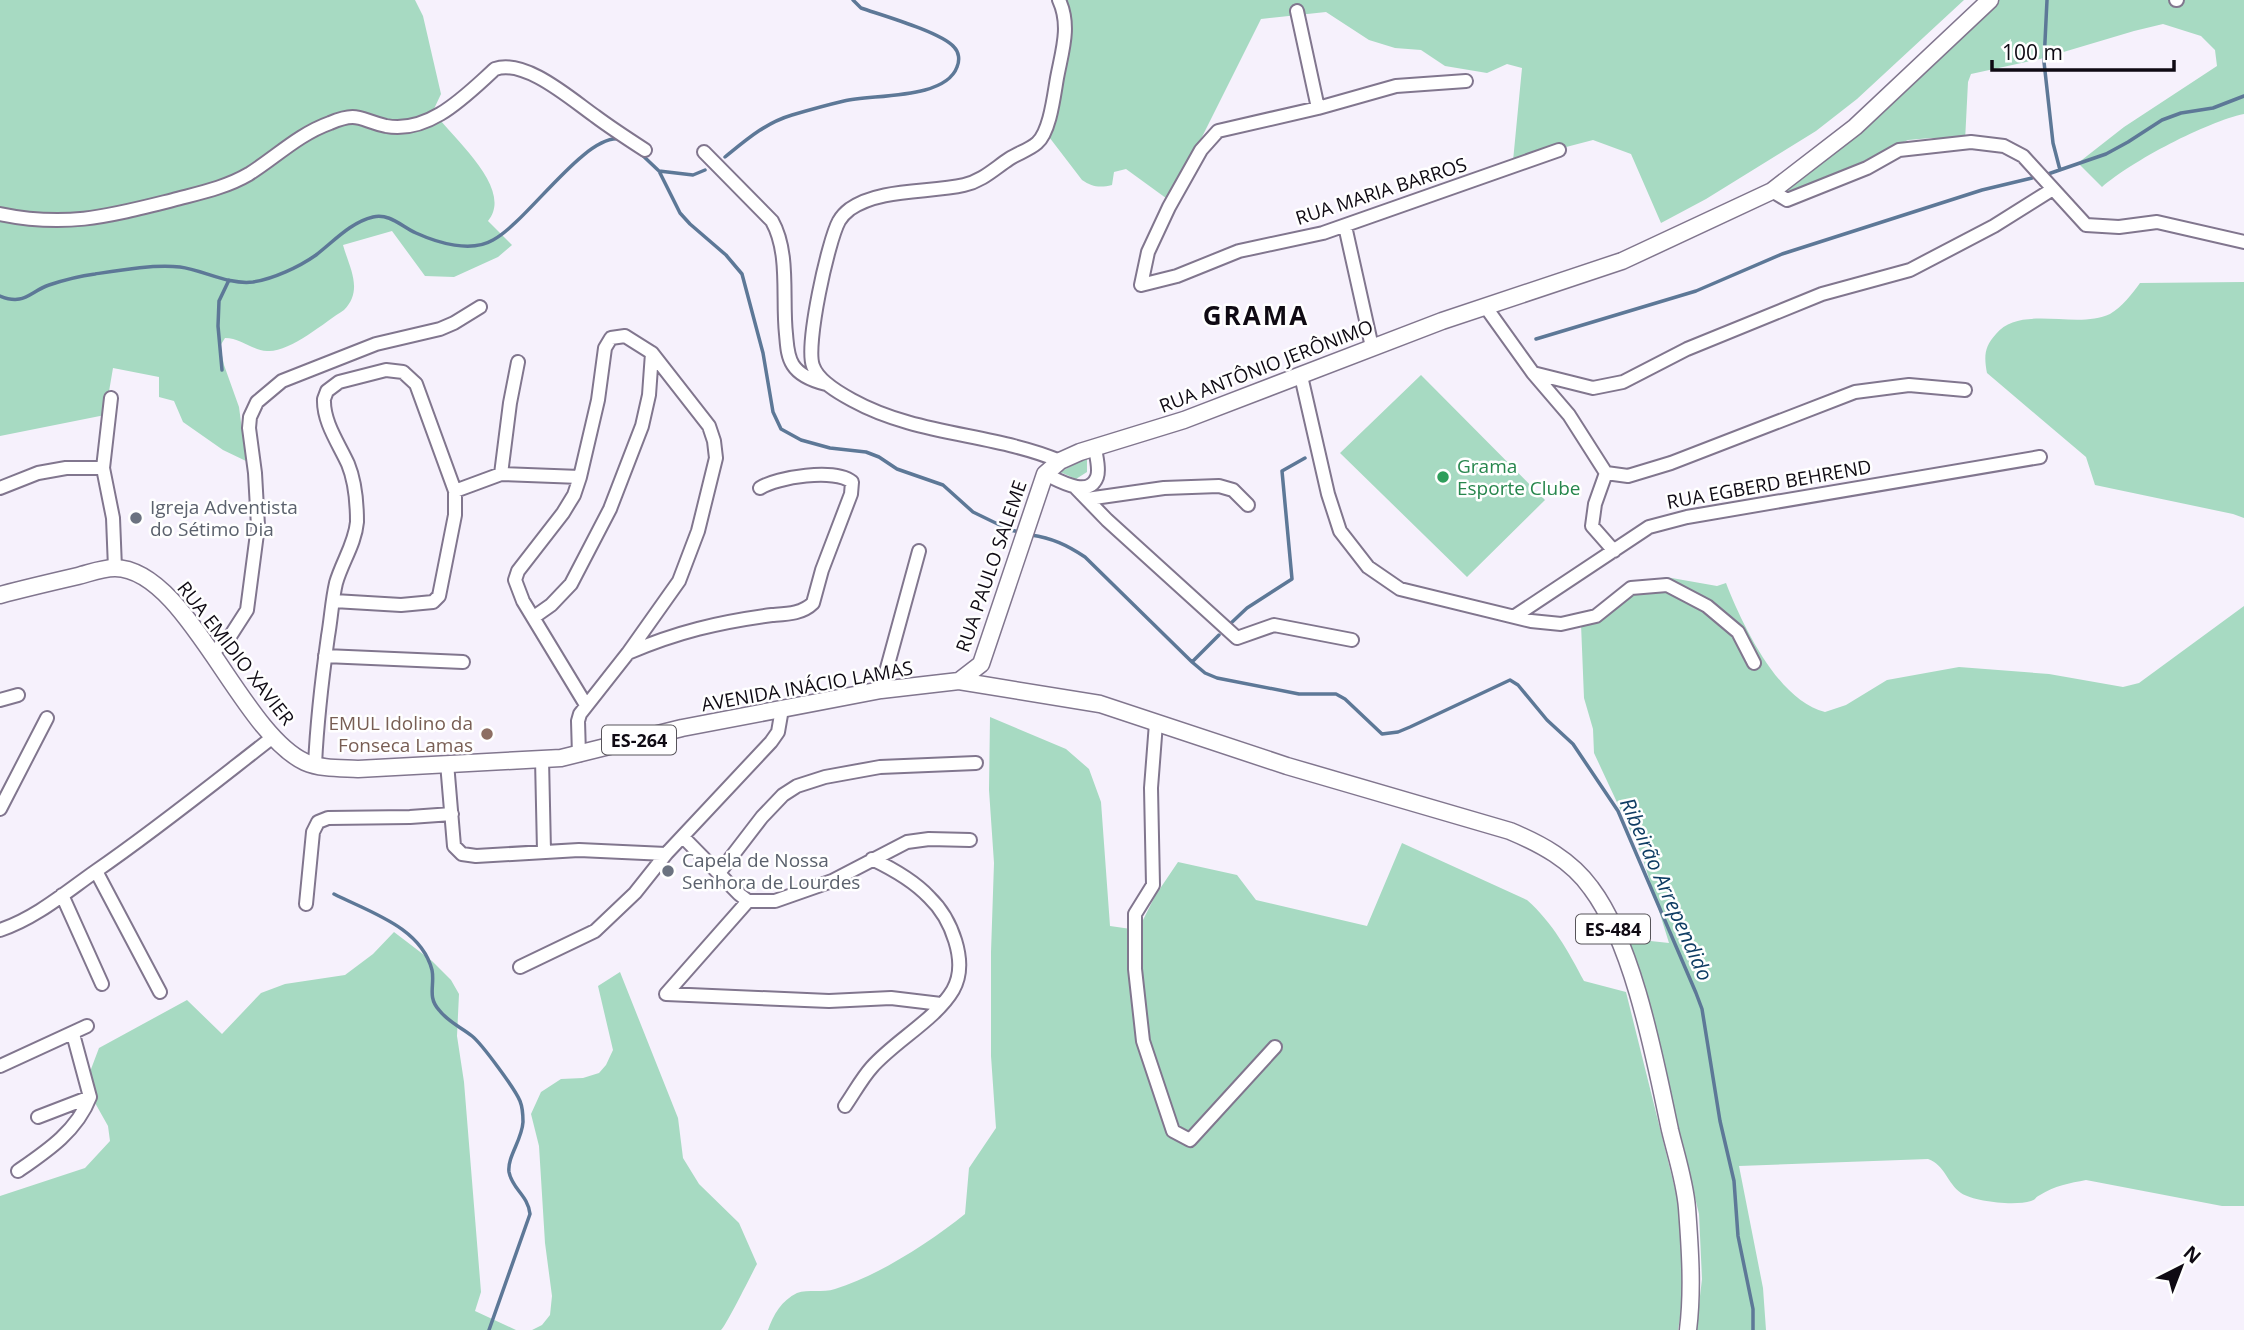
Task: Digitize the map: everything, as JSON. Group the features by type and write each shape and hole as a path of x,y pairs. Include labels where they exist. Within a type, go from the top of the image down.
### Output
{"main road":[{"name":"RUA ANTÔNIO JERÔNIMO","path":"1060,461 1184,421 1372,347 1622,261 1772,191 1855,127 1990,0"},
{"name":"RUA PAULO SALEME","path":"959,681 981,664 1045,474 1060,461"},
{"name":"RUA EMIDIO XAVIER","path":"115,568 128,570 151,582 183,615 273,737 304,761 315,765"},
{"path":"0,595 115,568"},
{"name":"AVENIDA INÁCIO LAMAS","path":"315,765 358,769 579,755 682,728 881,691 959,681 1100,704 1287,766 1510,831 1544,845 1573,867 1591,888 1605,910 1632,980 1651,1046 1687,1205 1691,1307 1688,1330"}],"street":[{"path":"830,386 811,362 813,332 828,252 843,215 853,207 881,198 966,185 983,178 1011,157 1040,141 1049,117 1066,30 1059,0"},
{"path":"1297,11 1318,108"},
{"path":"0,214 33,220 81,220 124,214 206,192 249,174 305,134 346,117 357,116 399,127 442,115 495,69 503,66 523,71 550,84 645,150"},
{"name":"RUA MARIA BARROS","path":"1466,81 1396,86 1318,108 1225,128 1212,136 1169,207 1148,252 1141,285 1177,276 1240,251 1345,226 1559,150"},
{"path":"1772,191 1787,200 1867,168 1899,150 1970,142 2004,146 2023,156 2086,225 2119,227 2157,222 2244,242"},
{"path":"704,152 778,230 789,354 801,374 830,386 873,411 910,425 1025,449 1060,461"},
{"path":"1533,373 1593,387 1623,382 1687,349 1822,294 1910,270 1994,226 2053,189"},
{"path":"1345,226 1372,347"},
{"path":"1485,306 1533,373 1569,415 1606,473 1628,476 1671,463 1855,392 1909,385 1965,390"},
{"path":"212,653 229,638 247,611 257,526 250,417 257,402 282,381 376,344 440,329 480,307"},
{"path":"579,755 578,721 586,705 628,653 683,574 698,531 716,458 709,426 652,353 641,344 622,336 608,341 580,477 568,506 516,576 517,591 586,705"},
{"path":"534,617 551,605 571,584 610,509 642,426 649,395 652,353"},
{"path":"501,474 510,403 519,362"},
{"path":"315,765 319,696 325,656 334,601 343,561 354,541 356,513 349,467 332,432 324,404 325,395 334,384 346,379 393,370 402,372 416,383 455,491 455,515 436,601 401,605 334,601"},
{"path":"1301,376 1328,494 1340,531 1368,568 1400,589 1531,621 1561,624 1596,616 1631,588 1667,585 1707,606 1738,632 1754,663"},
{"path":"111,398 103,468 113,518 115,568"},
{"path":"1075,487 1085,487 1095,480 1095,448"},
{"name":"RUA EGBERD BEHREND","path":"1515,615 1649,527 1687,517 2040,457"},
{"path":"0,488 38,473 66,468 103,468"},
{"path":"1606,473 1595,504 1592,526 1614,551"},
{"path":"455,491 501,474 580,477"},
{"path":"1045,474 1075,487 1237,638 1274,625 1352,640"},
{"path":"628,653 678,633 733,621 799,612 813,603 822,570 851,494 852,482 846,478 810,475 777,481 760,488"},
{"path":"1087,499 1164,488 1219,486 1233,490 1248,505"},
{"path":"881,691 919,551"},
{"path":"325,656 464,662"},
{"path":"0,701 18,695"},
{"path":"520,967 594,931 635,893 666,854 778,732 782,709"},
{"path":"0,809 47,718"},
{"path":"1156,723 1150,788 1153,885 1135,914 1135,969 1143,1041 1173,1131 1189,1140 1275,1047"},
{"path":"0,941 4,928 62,895 156,829 273,737"},
{"path":"542,759 544,851"},
{"path":"719,873 762,817 783,795 797,786 825,777 880,767 976,763"},
{"path":"447,764 454,846 462,854 476,856 609,850 666,854"},
{"path":"306,904 313,832 321,820 452,814"},
{"path":"683,837 748,901 775,901 832,881 907,842 929,839 970,840"},
{"path":"845,1106 871,1068 953,990 960,971 956,944 931,898 898,871 872,859"},
{"path":"96,871 160,992"},
{"path":"62,895 102,984"},
{"path":"748,901 666,994 830,1001 891,998 941,1004"},
{"path":"0,1066 87,1026"},
{"path":"18,1171 44,1153 72,1128 90,1097 73,1034"},
{"path":"38,1117 90,1097"}],"green space":[{"path":"0,0 415,0 423,16 441,94 433,111 477,163 487,179 493,194 494,208 488,221 512,245 498,257 454,277 425,276 392,231 343,245 354,286 353,295 344,310 296,342 276,350 262,350 225,338 220,346 239,407 246,461 223,450 183,422 174,401 159,397 159,377 113,368 105,415 0,436"},
{"path":"1065,0 1964,0 1857,99 1816,131 1706,199 1661,223 1631,154 1593,140 1513,161 1522,68 1507,64 1487,73 1445,66 1421,50 1395,48 1369,40 1326,12 1261,19 1170,201 1126,169 1114,172 1112,185 1100,187 1089,184 1082,180 1046,133"},
{"path":"1994,0 2244,0 2244,114 2210,125 2170,144 2102,187 2078,163 2124,127 2217,66 2215,50 2201,36 2163,24 2040,59 1971,74 1968,82 1965,141 1931,138 1908,140 1834,175 1767,201"},
{"path":"2244,282 2244,518 2095,485 2086,457 1987,373 1985,357 1989,343 2006,325 2019,320 2097,318 2119,308 2140,283"},
{"name":"Grama Esporte Clube","path":"1421,375 1545,500 1467,577 1340,453"},
{"path":"1087,458 1087,472 1076,479 1060,472"},
{"path":"1666,577 1717,586 1726,583 1752,639 1777,677 1808,705 1825,712 1846,705 1887,680 1959,667 2049,674 2123,687 2139,683 2244,606 2244,1206 2222,1206 2086,1180 2056,1187 2024,1202 1985,1201 1961,1193 1938,1165 1928,1159 1739,1166 1763,1288 1766,1330 1696,1330 1702,1279 1699,1214 1661,1058 1623,938 1669,943 1642,856 1594,753 1593,729 1584,698 1581,624 1654,580"},
{"path":"990,717 1066,749 1089,769 1101,802 1110,926 1138,930 1155,896 1178,862 1237,875 1256,900 1367,926 1402,843 1527,900 1552,928 1584,981 1626,992 1682,1217 1684,1274 1678,1330 768,1330 779,1308 797,1293 835,1289 869,1276 920,1247 965,1214 969,1168 996,1128 991,1056 994,863 989,790"},
{"path":"394,932 432,961 451,980 459,994 457,1036 464,1082 481,1292 475,1311 516,1330 0,1330 0,1196 85,1168 110,1141 108,1126 85,1085 99,1048 187,1000 222,1034 261,993 285,984 345,975 373,954"},
{"path":"620,972 678,1118 683,1158 699,1184 739,1223 757,1264 721,1330 532,1330 542,1325 550,1315 552,1296 545,1243 539,1146 531,1114 541,1092 561,1079 583,1078 599,1073 606,1065 613,1050 598,986"}],"waterway":[{"path":"725,157 756,133 782,118 844,101 923,90 950,78 957,67 958,56 956,49 947,41 896,19 861,8 853,0"},
{"path":"2047,0 2044,62 2053,143 2060,170"},
{"path":"2048,174 2106,154 2162,120 2181,113 2213,108 2244,96"},
{"name":"Ribeirão Arrependido","path":"0,296 21,299 49,285 72,278 149,267 180,267 234,281 253,282 302,264 357,223 379,216 444,243 465,246 484,244 507,230 589,151 605,141 619,139"},
{"name":"Ribeirão Arrependido","path":"640,153 659,171 680,213 726,255 742,274 763,353 773,412 781,429 801,440 830,448 866,452 879,457 897,469 943,485 973,512 1020,532"},
{"path":"659,171 693,175 705,170"},
{"path":"1536,339 1696,291 1782,254 1982,190 2032,178"},
{"path":"222,370 219,301 229,280"},
{"path":"1230,624 1247,608 1292,579 1282,471 1305,458"},
{"name":"Ribeirão Arrependido","path":"1031,535 1059,543 1085,557 1192,662 1205,673 1217,678 1299,694 1336,694 1345,699 1382,734 1410,727 1510,680 1518,685 1547,720 1573,744 1618,811 1702,1009 1720,1121 1734,1181 1738,1236 1753,1309 1753,1330"},
{"path":"1192,662 1219,635"},
{"path":"334,894 392,923 417,943 432,970 432,996 435,1005 446,1018 477,1041 520,1101 522,1129 510,1160 509,1172 529,1207 530,1214 489,1330"}],"place":[{"name":"Grama Esporte Clube","path":"1443,477"},
{"name":"Igreja Adventista do Sétimo Dia","path":"136,518"},
{"name":"EMUL Idolino da Fonseca Lamas","path":"487,734"},
{"name":"Capela de Nossa Senhora de Lourdes","path":"668,871"}],"district":[{"name":"GRAMA","path":"1256,315"}]}
